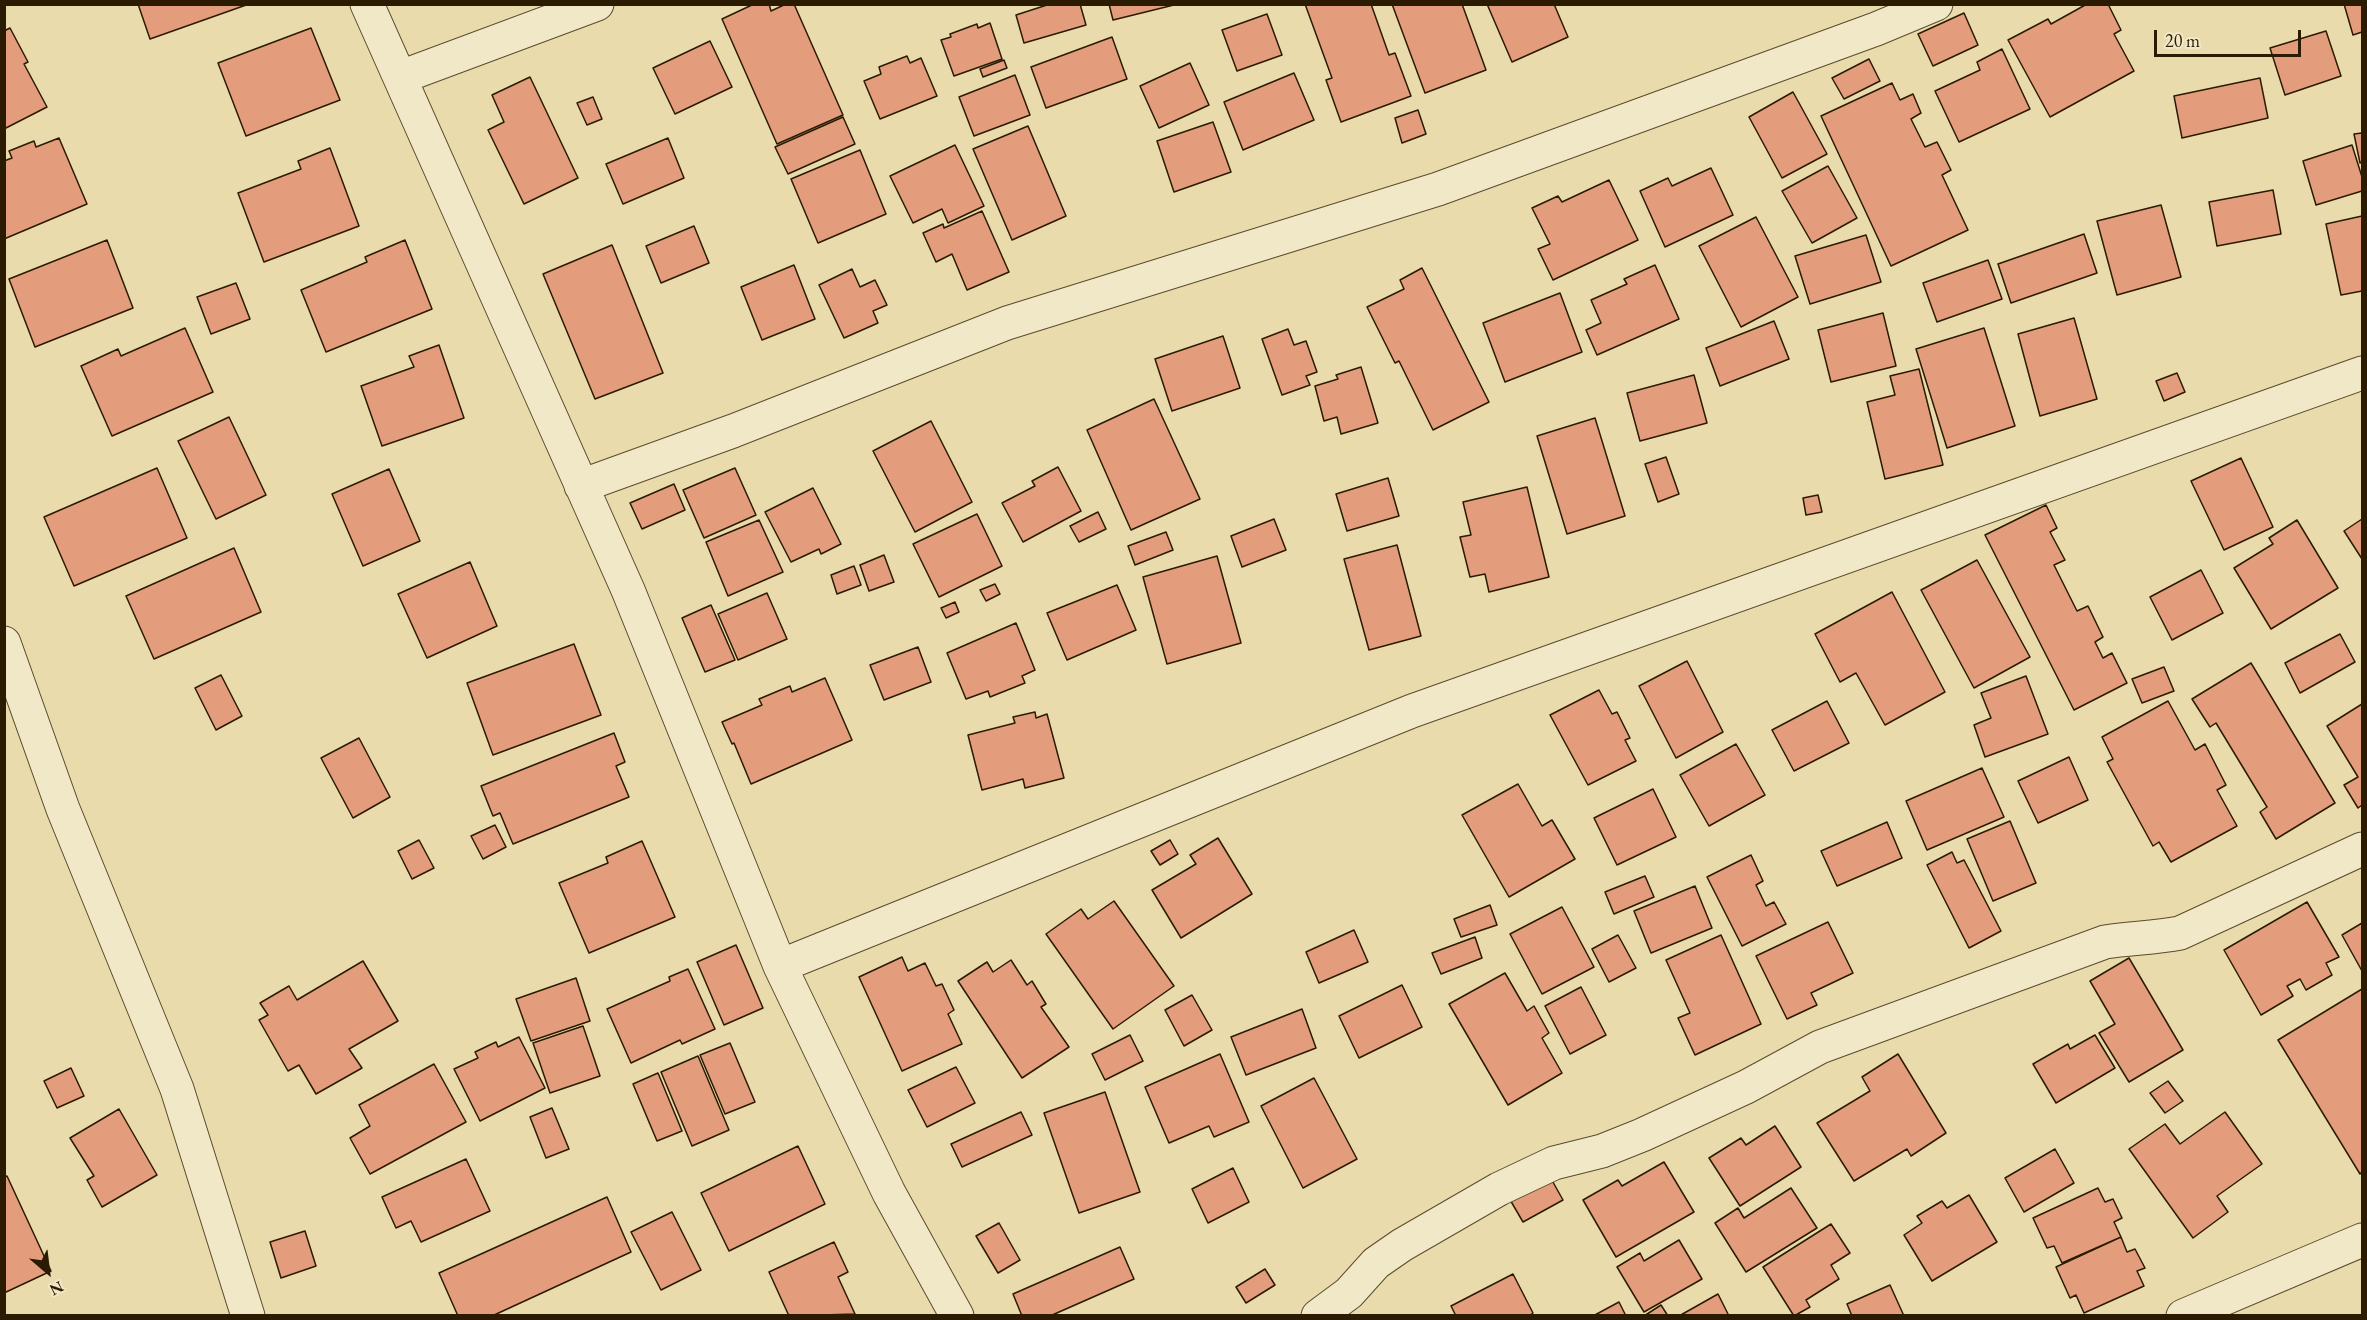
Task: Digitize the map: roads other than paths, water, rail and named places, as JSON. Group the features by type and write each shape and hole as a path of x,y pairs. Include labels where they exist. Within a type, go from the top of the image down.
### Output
{"street":[{"path":"368,4 628,590 780,966 889,1193 957,1316"},
{"path":"402,77 597,4"},
{"path":"581,486 744,427 1007,323 1438,189 1865,33 1936,4"},
{"path":"780,966 1412,711 2362,372"},
{"path":"4,643 63,810 177,1089 248,1316"},
{"path":"1318,1316 1349,1293 1376,1263 1402,1245 1499,1189 1554,1163 1642,1136 1746,1088 1820,1047 2105,942 2131,937 2152,939 2180,933 2362,849"},
{"path":"2183,1316 2362,1240"}]}
